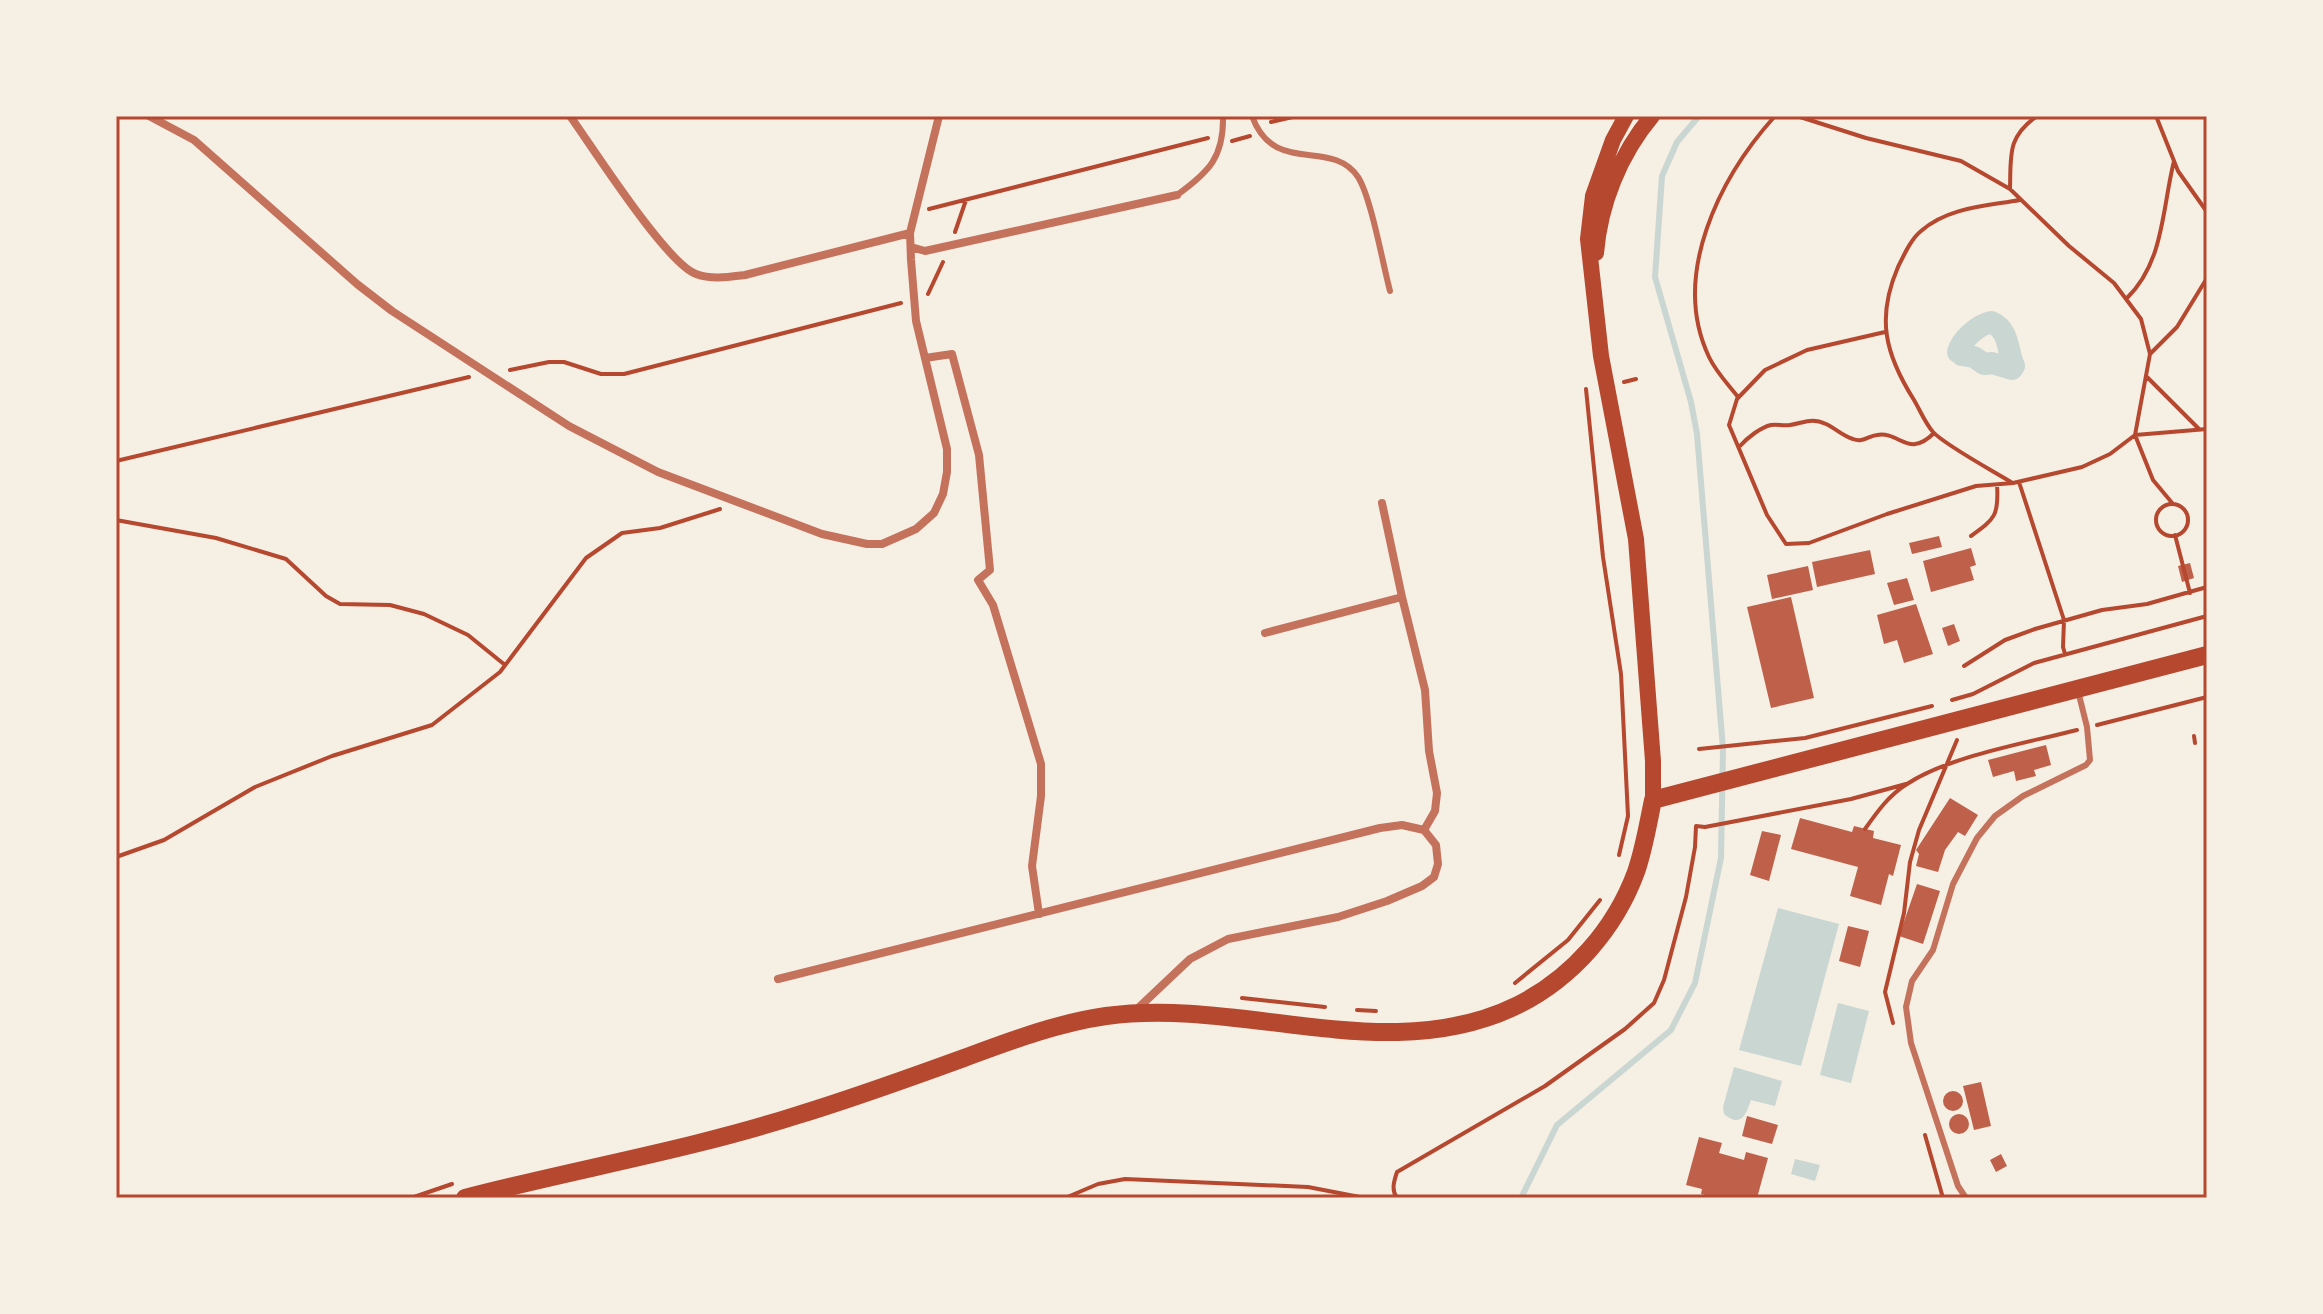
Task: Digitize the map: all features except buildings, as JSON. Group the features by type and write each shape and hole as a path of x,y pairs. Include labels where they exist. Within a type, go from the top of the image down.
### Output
{"main road":[{"path":"460,1191 736,1134 1034,1034 1102,1017 1133,1013 1223,1015 1323,1028 1407,1032 1445,1029 1497,1014 1552,985 1581,959 1603,934 1622,903 1636,871 1653,800 1653,761 1636,539 1606,386 1588,239 1589,215 1604,163 1626,116"},
{"path":"1593,290 1598,239 1610,190 1627,152 1652,116"},
{"path":"1653,800 2207,655"}],"street":[{"path":"149,116 194,140 357,284 569,426 658,472 822,534 867,544 882,544 916,529 934,513 943,494 947,472 947,449 913,301 910,233 939,116"},
{"path":"570,116 652,231 679,263 696,274 718,278 745,275 910,233"},
{"path":"911,247 925,251 1177,195"},
{"path":"925,358 952,354 979,455 990,570 978,580 993,605 1041,764 1041,796 1032,866 1039,914"},
{"path":"1382,503 1425,690 1429,751 1437,793 1435,811 1424,830"},
{"path":"1265,633 1402,597"},
{"path":"778,979 1380,828 1402,825 1424,830 1436,845 1438,864 1434,877 1422,886 1338,917 1228,939 1190,959 1133,1013"}],"lane":[{"path":"1177,195 1200,178 1219,155 1223,116"},
{"path":"1252,116 1264,140 1275,147 1339,161 1359,179 1390,291"},
{"path":"1966,1198 1958,1186 1911,1043 1906,1007 1912,981 1933,950 1953,884 1977,838 1995,816 2023,796 2089,763 2087,727 2077,689"}],"path":[{"path":"1275,121 1297,116"},
{"path":"1739,397 1716,371 1699,328 1696,292 1699,266 1704,236 1713,211 1755,138 1775,116"},
{"path":"1797,116 1866,138 1961,161 2010,189 2127,298 2141,319 2150,354 2135,435 2153,480 2173,504 2183,508 2188,521 2184,531 2175,535 2160,530 2156,520 2163,507 2173,504"},
{"path":"2010,189 2012,143 2023,126 2037,116"},
{"path":"2156,116 2174,161 2207,212"},
{"path":"915,212 1208,138 1237,142 1250,136"},
{"path":"2127,298 2141,284 2152,263 2163,225 2174,161"},
{"path":"514,369 564,362 601,374 624,374 913,301 928,295 966,200"},
{"path":"2021,200 1963,209 1940,218 1920,231 1903,255 1891,284 1885,332 1895,367 1934,433 2016,482 2064,620 2065,654"},
{"path":"2150,354 2177,327 2207,278"},
{"path":"1885,332 1807,350 1765,370 1739,397 1729,425 1767,515 1786,544 1809,543 1976,486 2016,482 2082,467 2110,454 2135,435 2207,429"},
{"path":"2146,376 2199,429"},
{"path":"116,461 457,379"},
{"path":"1622,383 1636,379"},
{"path":"1586,389 1603,557 1621,674 1626,747 1628,816 1616,869"},
{"path":"1739,447 1770,425 1790,425 1807,419 1826,424 1859,440 1885,435 1914,444 1925,442 1934,433"},
{"path":"1971,536 1991,522 1999,507 1997,485"},
{"path":"116,857 164,840 255,787 332,756 432,725 500,672 586,558 622,533 660,528 739,502"},
{"path":"116,520 216,538 286,559 326,596 340,604 390,605 424,614 468,635 505,665"},
{"path":"2175,535 2190,593"},
{"path":"1964,666 2005,640 2064,620 2102,610 2147,604 2207,587"},
{"path":"1699,749 1805,738 1973,694 2034,663 2207,616"},
{"path":"1397,1198 1394,1183 1397,1172 1545,1086 1625,1029 1654,1003 1664,980 1686,897 1696,826 1705,827 1851,799 1906,784 1945,765"},
{"path":"1865,829 1889,798 1906,784"},
{"path":"1509,987 1568,940 1605,889"},
{"path":"1241,998 1326,1007"},
{"path":"1354,1010 1383,1011"},
{"path":"1065,1198 1078,1196 1098,1184 1125,1179 1308,1187 1365,1198"},
{"path":"411,1198 460,1191"}],"shaded area":[{"path":"1778,908 1839,924 1801,1066 1739,1050"},
{"path":"1838,1003 1869,1011 1851,1083 1820,1075"},
{"path":"1734,1067 1782,1081 1775,1106 1751,1100 1745,1115 1739,1120 1724,1114 1723,1107"},
{"path":"1795,1159 1820,1165 1815,1181 1791,1174"}],"waterway":[{"path":"1521,1198 1557,1125 1671,1030 1695,983 1721,858 1723,749 1697,434 1691,402 1655,277 1662,176 1677,142 1699,116"},
{"path":"1958,352 1971,333 1991,322 2005,335 2014,366 2012,369 1984,364 1974,357 1962,355"}]}
